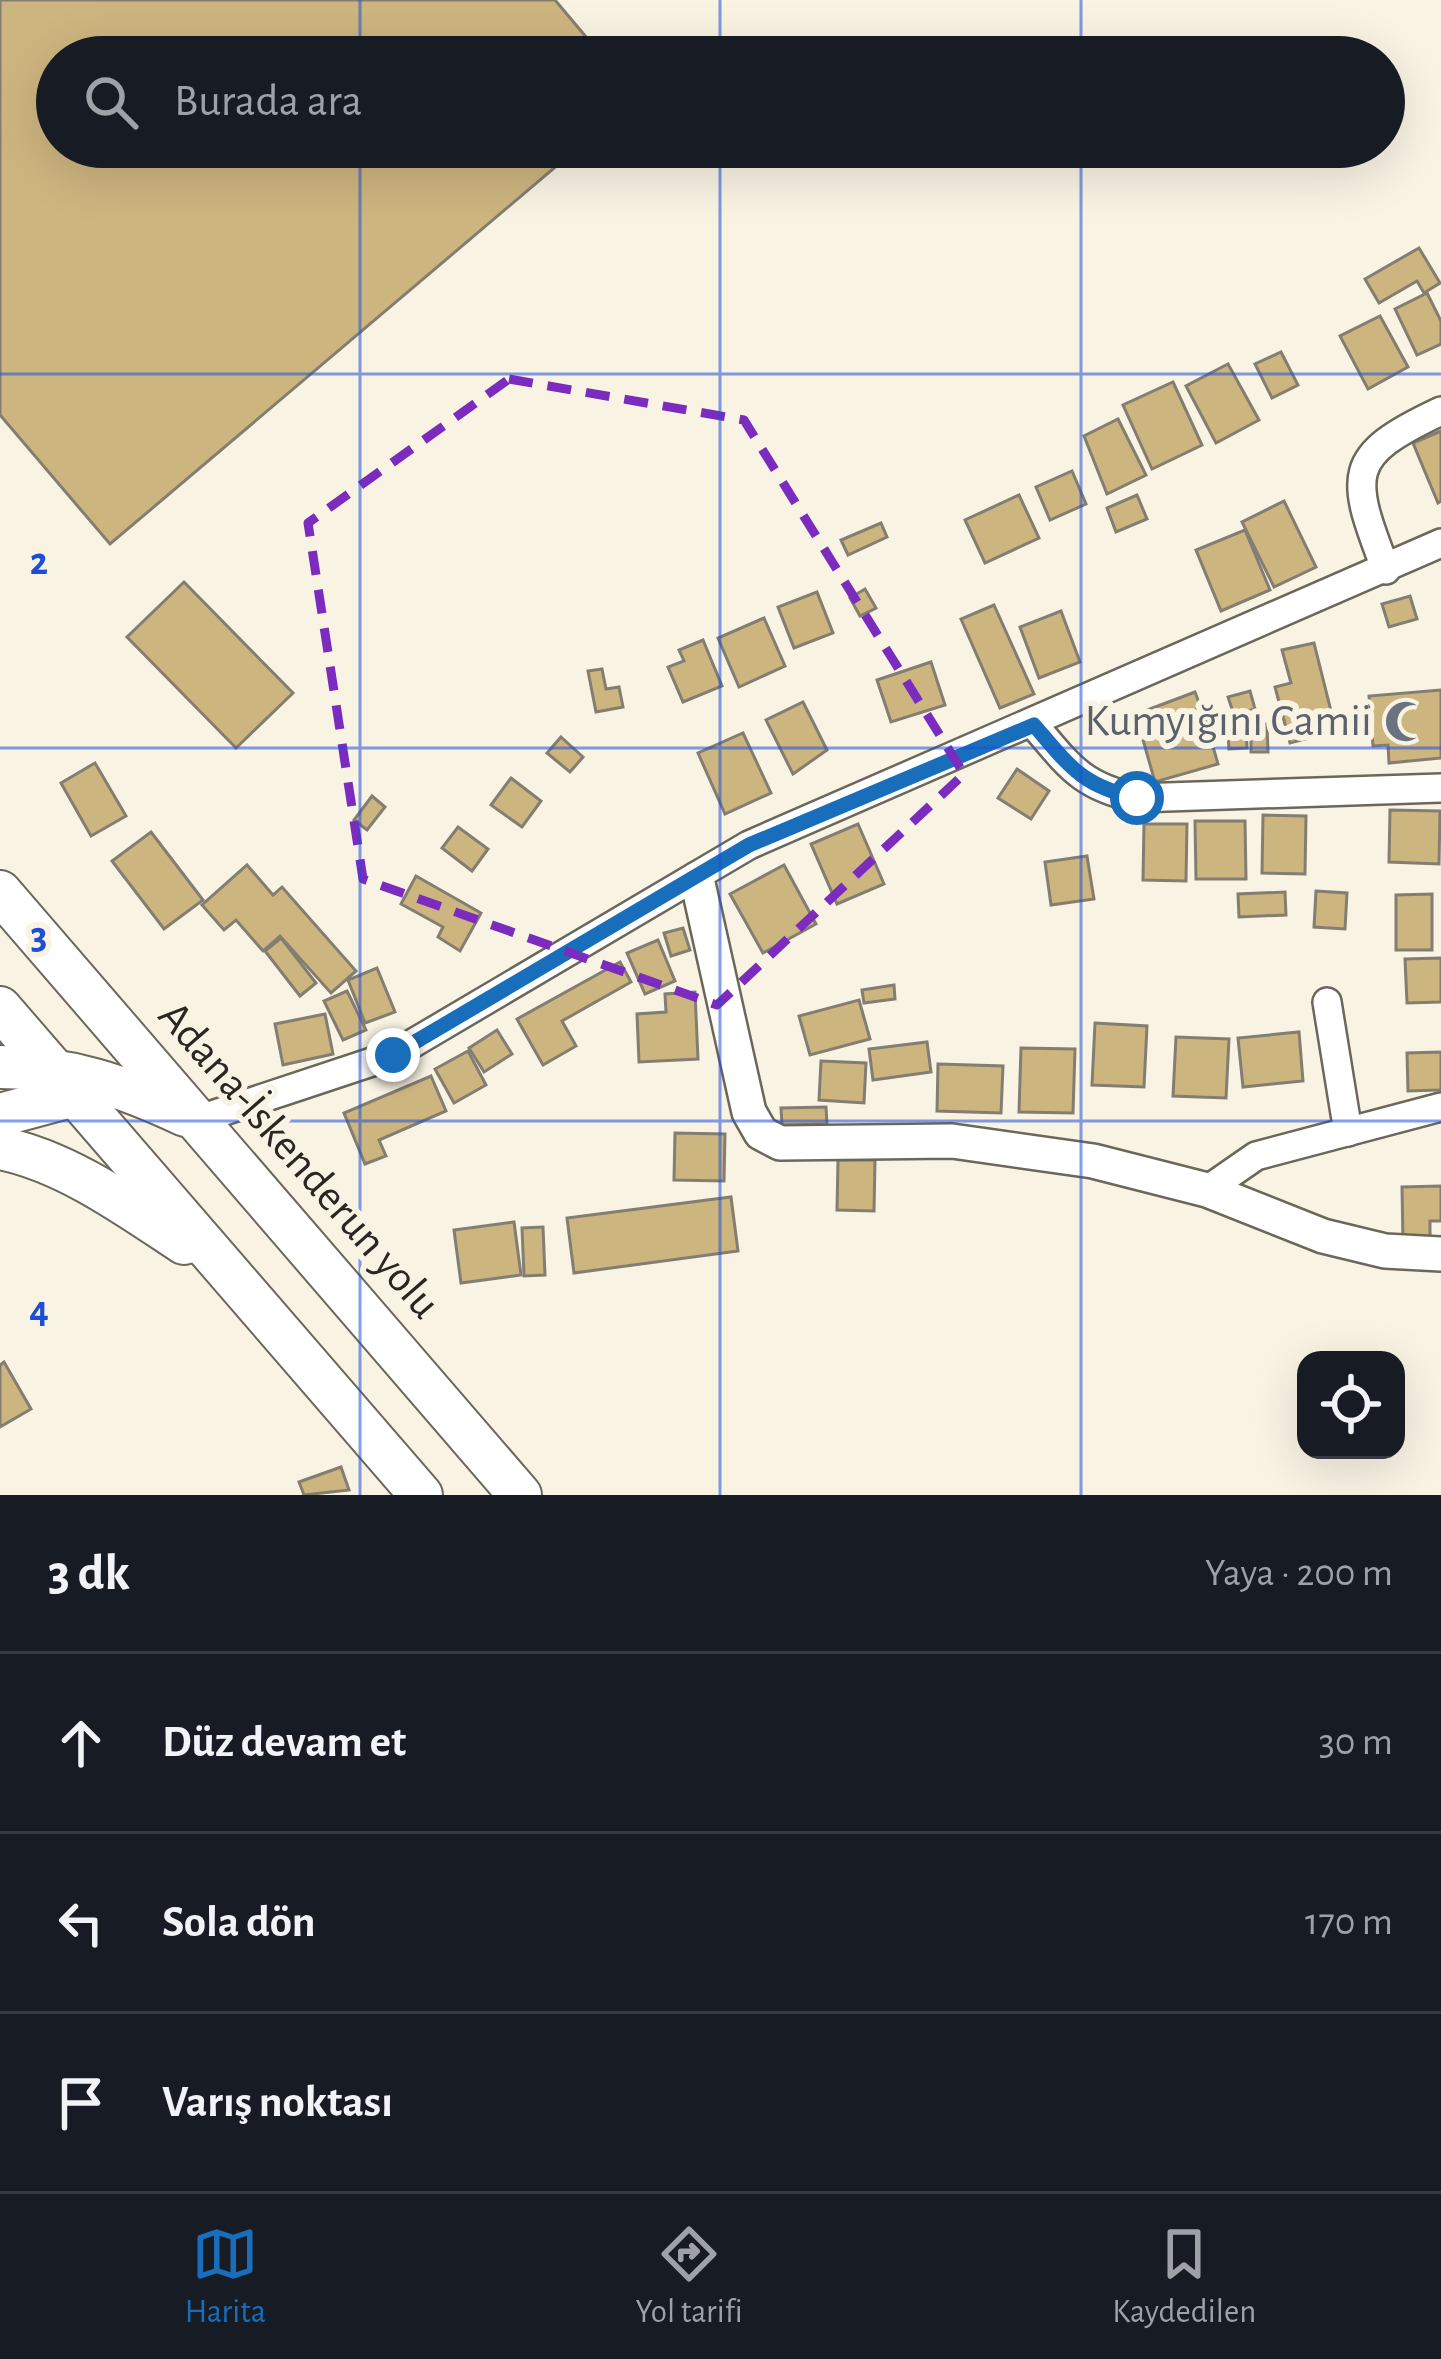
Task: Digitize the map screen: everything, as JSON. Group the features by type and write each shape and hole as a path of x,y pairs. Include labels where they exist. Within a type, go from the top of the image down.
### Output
{"highway":[{"name":"Adana-İskenderun yolu","path":"0,892 520,1495"},
{"path":"0,1008 421,1495"},
{"path":"116,1083 124,1036"},
{"path":"0,1067 63,1081 116,1083 197,1120"},
{"path":"0,1115 63,1081"},
{"path":"0,1148 31,1154 128,1205 230,1275"}],"street":[{"path":"1386,570 1366,518 1362,471 1384,437 1441,411"},
{"path":"197,1120 393,1055 749,845 1034,725 1441,544"},
{"path":"1034,725 1077,776 1100,790 1137,798 1441,788"},
{"path":"697,879 749,1112 761,1133 780,1143 952,1141 1014,1148 1208,1190 1323,1237 1385,1252 1441,1254"},
{"path":"1327,1002 1348,1132"},
{"path":"1208,1190 1256,1156 1441,1107"}],"highlighted area":[{"path":"509,379 744,420 964,774 717,1005 363,879 308,523"}],"building":[{"path":"0,0 555,0 585,36 36,36 36,168 554,168 110,544 0,415"},
{"path":"1419,248 1440,283 1424,293 1417,281 1379,303 1365,279"},
{"path":"1427,293 1441,321 1441,344 1417,355 1395,309"},
{"path":"1380,316 1408,367 1368,389 1340,336"},
{"path":"1281,352 1298,385 1272,398 1255,364"},
{"path":"1228,364 1259,420 1216,443 1186,386"},
{"path":"1173,382 1202,445 1152,469 1123,405"},
{"path":"1118,419 1146,475 1107,494 1084,436"},
{"path":"1441,431 1441,501 1438,503 1413,443"},
{"path":"1072,471 1086,504 1050,520 1036,487"},
{"path":"1019,495 1039,538 985,563 965,520"},
{"path":"1137,495 1147,519 1116,532 1107,508"},
{"path":"1284,501 1316,567 1274,587 1242,522"},
{"path":"881,523 887,537 848,555 841,540"},
{"path":"1245,530 1270,590 1221,611 1196,550"},
{"path":"184,582 293,693 236,748 127,637"},
{"path":"865,589 876,608 860,616 850,598"},
{"path":"817,592 833,633 794,648 778,607"},
{"path":"1410,596 1417,619 1389,627 1382,604"},
{"path":"994,605 1034,694 1000,708 961,619"},
{"path":"1061,611 1080,662 1039,678 1020,627"},
{"path":"764,618 785,666 739,687 718,638"},
{"path":"703,640 722,686 683,702 668,667 684,661 679,650"},
{"path":"1314,643 1336,731 1290,743 1275,687 1291,683 1282,650"},
{"path":"931,662 945,705 891,722 877,680"},
{"path":"602,669 606,689 619,687 623,707 596,712 588,671"},
{"name":"Kumyığını Camii","path":"1441,690 1441,758 1389,763 1388,745 1373,746 1369,696"},
{"path":"1250,691 1255,709 1234,715 1228,697"},
{"path":"1195,692 1201,708 1139,731 1134,715"},
{"path":"803,702 827,750 793,774 766,720"},
{"path":"1204,715 1218,764 1155,782 1141,733"},
{"path":"1246,722 1247,748 1229,749 1227,723"},
{"path":"1251,724 1267,724 1268,752 1251,752"},
{"path":"743,733 771,793 725,814 698,753"},
{"path":"561,737 583,757 570,772 547,753"},
{"path":"95,763 126,816 91,836 61,783"},
{"path":"1017,769 1049,791 1031,819 998,798"},
{"path":"511,778 541,801 522,827 491,805"},
{"path":"372,796 385,807 367,830 354,820"},
{"path":"1390,810 1440,811 1439,864 1389,862"},
{"path":"1263,815 1306,816 1305,874 1262,873"},
{"path":"1195,821 1245,821 1246,879 1196,879"},
{"path":"858,824 884,884 837,904 811,844"},
{"path":"1144,824 1187,824 1186,881 1143,880"},
{"path":"458,827 488,849 472,871 442,848"},
{"path":"151,832 203,900 164,929 112,861"},
{"path":"1087,856 1094,899 1051,905 1045,862"},
{"path":"247,865 273,895 282,887 356,971 331,993 280,936 263,951 236,920 224,930 202,905"},
{"path":"784,865 816,924 763,953 730,894"},
{"path":"416,876 481,913 460,951 438,937 443,927 401,904"},
{"path":"1316,891 1347,893 1345,929 1314,927"},
{"path":"1285,892 1286,915 1239,917 1238,894"},
{"path":"1432,894 1432,950 1396,950 1396,895"},
{"path":"683,928 690,950 671,956 664,933"},
{"path":"281,938 316,983 300,996 265,951"},
{"path":"658,940 675,981 645,994 627,953"},
{"path":"1441,958 1441,1002 1407,1003 1405,959"},
{"path":"620,962 631,982 562,1021 576,1046 543,1065 517,1019"},
{"path":"377,968 395,1012 365,1023 348,980"},
{"path":"894,985 895,999 864,1003 862,990"},
{"path":"347,991 366,1030 343,1040 324,1001"},
{"path":"695,992 698,1059 639,1062 637,1014 666,1012 665,994"},
{"path":"859,1000 870,1039 810,1055 799,1016"},
{"path":"325,1014 333,1054 283,1065 275,1024"},
{"path":"1095,1023 1147,1026 1144,1087 1092,1085"},
{"path":"497,1030 512,1054 484,1072 469,1048"},
{"path":"1299,1032 1303,1081 1243,1087 1238,1038"},
{"path":"1176,1037 1229,1039 1226,1098 1173,1096"},
{"path":"927,1042 931,1072 873,1080 869,1049"},
{"path":"1021,1048 1075,1049 1073,1113 1019,1112"},
{"path":"468,1051 486,1085 454,1103 435,1069"},
{"path":"1441,1052 1441,1090 1408,1091 1407,1053"},
{"path":"821,1061 866,1063 864,1103 819,1100"},
{"path":"938,1064 1003,1066 1001,1113 937,1111"},
{"path":"431,1076 446,1111 379,1140 386,1156 365,1164 344,1113"},
{"path":"826,1107 827,1124 782,1125 781,1108"},
{"path":"675,1133 725,1134 724,1181 674,1180"},
{"path":"838,1160 875,1160 874,1211 837,1210"},
{"path":"1441,1186 1441,1221 1430,1221 1430,1243 1403,1243 1402,1187"},
{"path":"731,1197 738,1251 574,1273 567,1218"},
{"path":"514,1222 521,1275 461,1283 454,1230"},
{"path":"543,1227 545,1275 524,1276 522,1228"},
{"path":"4,1362 31,1409 0,1427 0,1365"},
{"path":"341,1467 349,1490 304,1495 299,1482"}],"place":[{"name":"Kumyığını Camii","path":"1406,721"}],"route":[{"path":"393,1055 749,845 1034,725 1077,776 1100,790 1137,798"}]}
